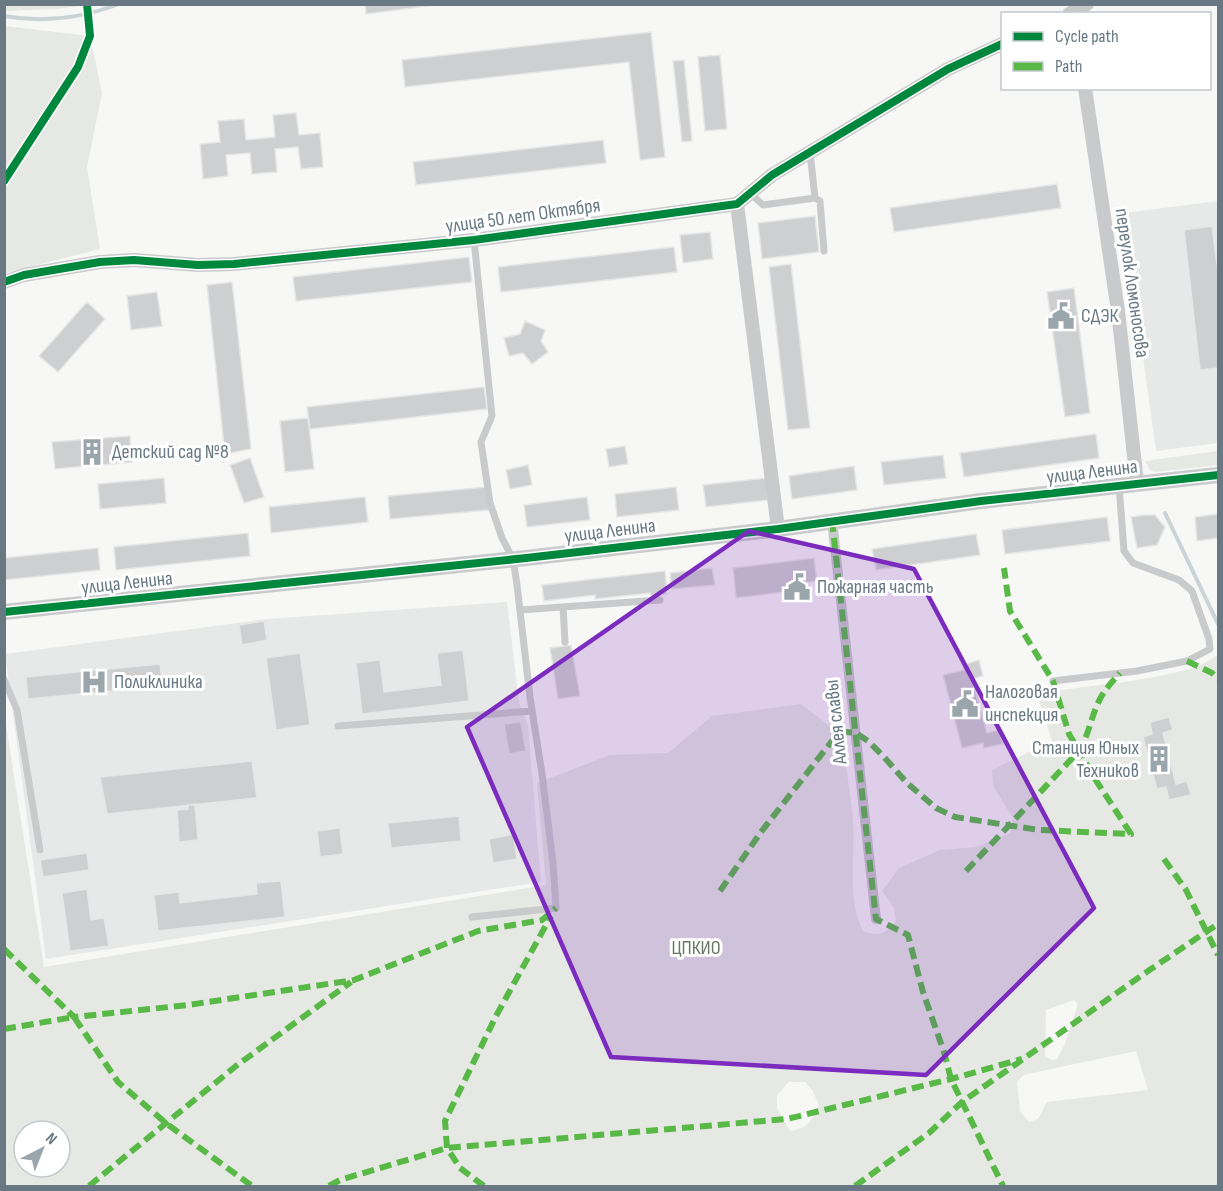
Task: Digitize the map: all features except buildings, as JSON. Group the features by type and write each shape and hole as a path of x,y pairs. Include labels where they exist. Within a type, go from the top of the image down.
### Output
{"street":[{"path":"1072,12 1087,4"},
{"path":"778,529 737,204 766,178 948,69 1001,44"},
{"name":"переулок Ломоносова","path":"1085,90 1118,311 1137,483"},
{"name":"улица 50 лет Октября","path":"4,282 24,275 100,262 134,260 198,265 234,264 474,240 737,204"},
{"name":"улица Ленина","path":"4,612 513,559 1218,475"},
{"name":"Аллея славы","path":"832,520 876,920"}],"lane":[{"path":"810,152 815,198"},
{"path":"750,193 763,205 815,198 820,201 824,251"},
{"path":"472,917 556,908 543,774 532,711 513,559 502,538 490,503 481,442 492,416 474,240"},
{"path":"1119,485 1124,551 1133,563 1179,580 1192,591 1209,639 1210,649"},
{"path":"520,610 660,600"},
{"path":"563,607 565,642"},
{"path":"1053,681 1137,671 1187,661 1218,643"},
{"path":"5,681 17,710 40,850"},
{"path":"338,726 532,711"}],"highlighted area":[{"path":"749,531 914,569 1094,908 926,1075 611,1057 467,727"}],"shaded area":[{"path":"1218,201 1218,443 1156,451 1123,213"},
{"path":"507,602 519,702 528,725 541,882 46,959 5,654 267,619"}],"green space":[{"path":"5,4 86,5 57,9 5,11"},
{"path":"5,26 90,36 102,93 87,167 100,249 5,273"},
{"path":"1218,451 1218,465 1155,472 1150,470 1145,461"},
{"name":"ЦПКИО","path":"1218,655 1218,1186 5,1186 4,712 44,967 546,885 537,783 610,755 668,753 712,716 801,704 840,734 852,810 855,904 863,931 878,934 888,929 896,921 894,908 882,891 899,868 940,850 976,847 1010,833 1013,818 993,786 992,770 1052,741 1037,694 1133,681 1196,667","holes":["1074,1000 1078,1004 1065,1044 1057,1059 1051,1060 1045,1056 1046,1010","1136,1051 1148,1090 1047,1102 1038,1119 1029,1122 1020,1111 1017,1082 1023,1075","789,1082 805,1082 813,1091 819,1105 809,1123 790,1131 777,1108 777,1095"]}],"waterway":[{"path":"4,16 33,19 62,18 91,13 119,4"},
{"path":"1165,513 1218,624"}],"marked path":[{"path":"832,520 876,919 908,935 923,992 951,1079 1003,1186"},
{"path":"720,891 761,832 832,741 846,732 856,733 868,741 907,783 936,808 955,817 1039,830 1131,834 1069,734 1053,681 1010,611 1004,568"},
{"path":"1187,661 1212,673 1218,679"},
{"path":"966,871 1079,751 1100,699 1120,673"},
{"path":"1164,859 1186,890 1218,955"},
{"path":"4,949 74,1017 188,1005 354,980 478,931 542,920 556,908"},
{"path":"484,1186 460,1168 447,1148 445,1121 496,1016 551,916"},
{"path":"855,1186 929,1133 962,1102 1218,924"},
{"path":"89,1186 236,1066 351,982"},
{"path":"4,1029 74,1017 118,1082 167,1124 252,1186"},
{"path":"329,1186 340,1180 447,1148 787,1119 951,1079 1022,1059"}],"cycle path":[{"path":"4,181 78,67 90,36 87,4"},
{"path":"4,282 24,275 100,262 134,260 198,265 234,264 474,240 737,204 772,175 948,69 1001,44"},
{"path":"4,612 526,558 778,529 981,501 1218,475"}],"place":[{"name":"СДЭК","path":"1061,316"},
{"name":"Детский сад №8","path":"92,452"},
{"name":"Пожарная часть","path":"797,587"},
{"name":"Поликлиника","path":"94,682"},
{"name":"Налоговая инспекция","path":"965,704"},
{"name":"Станция Юных Техников","path":"1159,759"}]}
